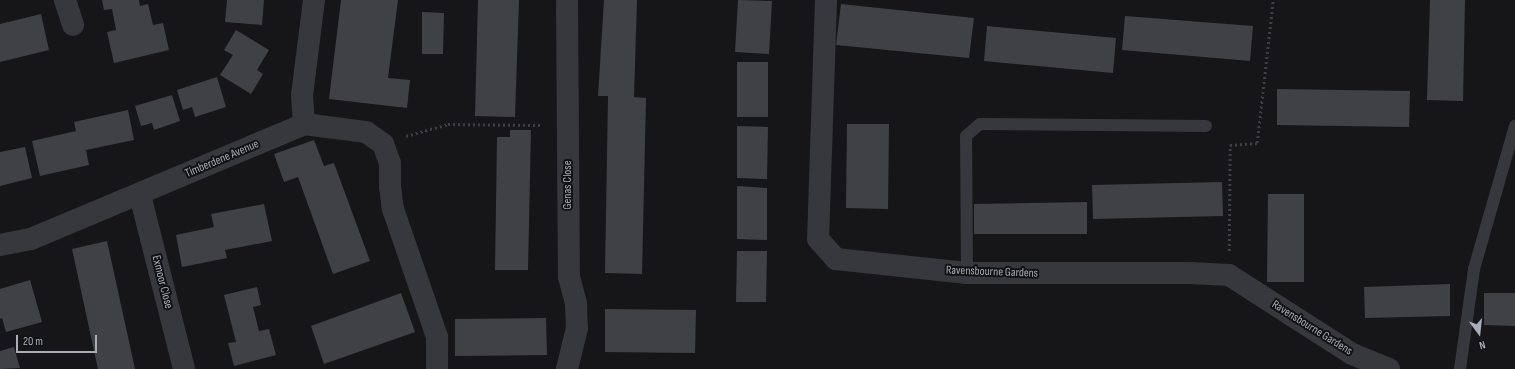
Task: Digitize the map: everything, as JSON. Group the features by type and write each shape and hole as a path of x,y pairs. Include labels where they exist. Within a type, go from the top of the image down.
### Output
{"street":[{"path":"65,0 73,25"},
{"path":"314,0 302,95 304,124 366,132 383,144 390,163 390,186 393,209 437,337 437,369"},
{"name":"Genas Close","path":"567,0 569,277 576,304 576,328 567,369"},
{"name":"Ravensbourne Gardens","path":"826,0 818,239 836,259 967,273 1189,273 1229,275 1352,354 1388,369"},
{"name":"Timberdene Avenue","path":"0,245 31,239 140,195 304,124"},
{"name":"Exmoor Close","path":"140,195 184,369"}],"lane":[{"path":"967,273 966,136 980,124 1206,126"},
{"path":"1460,369 1474,270 1515,126"}],"path":[{"path":"1229,275 1230,145 1257,143 1273,0"},
{"path":"383,144 448,124 568,125"}],"building":[{"path":"102,0 139,0 140,6 148,4 153,25 163,23 169,50 114,63 107,32 116,30 112,9 104,10"},
{"path":"227,0 264,0 262,25 225,22"},
{"path":"341,0 398,0 388,78 410,80 407,108 329,99"},
{"path":"478,0 519,0 515,117 475,116"},
{"path":"604,0 637,0 634,97 646,98 642,274 605,273 608,96 598,96"},
{"path":"738,0 772,1 769,54 735,52"},
{"path":"1430,0 1465,0 1463,101 1427,100"},
{"path":"841,4 974,18 969,58 836,45"},
{"path":"422,12 444,13 443,54 422,54"},
{"path":"41,14 49,50 0,62 0,24"},
{"path":"1125,16 1253,26 1250,61 1122,50"},
{"path":"987,26 1116,38 1113,73 984,61"},
{"path":"236,30 269,50 257,70 263,74 251,94 220,75 233,55 224,50"},
{"path":"737,62 768,62 768,117 737,117"},
{"path":"217,77 226,107 195,117 192,107 183,110 177,90"},
{"path":"1277,89 1410,91 1409,127 1277,125"},
{"path":"172,95 180,121 154,130 152,123 141,126 135,106"},
{"path":"128,110 134,140 86,150 89,165 40,176 32,141 76,131 74,122"},
{"path":"847,124 889,124 888,209 846,208"},
{"path":"737,126 768,127 767,179 737,178"},
{"path":"510,130 531,130 528,270 495,270 497,137 510,137"},
{"path":"314,140 324,166 334,163 370,261 333,274 298,177 284,182 274,154"},
{"path":"25,147 32,178 0,186 0,152"},
{"path":"1222,182 1223,216 1093,219 1092,185"},
{"path":"737,186 767,188 767,240 737,239"},
{"path":"1268,194 1304,194 1304,282 1267,282"},
{"path":"1087,202 1087,234 974,234 974,204"},
{"path":"264,204 272,241 225,250 227,258 182,267 176,235 214,227 211,214"},
{"path":"107,241 135,369 98,369 72,249"},
{"path":"737,251 767,251 766,302 736,302"},
{"path":"30,280 42,322 6,332 2,318 0,319 0,289"},
{"path":"1450,284 1450,316 1365,318 1364,287"},
{"path":"257,287 261,305 253,307 259,331 269,329 276,355 234,366 228,343 236,342 224,295"},
{"path":"401,293 415,332 324,364 311,326"},
{"path":"1484,293 1515,293 1515,326 1484,325"},
{"path":"605,309 696,310 695,353 605,352"},
{"path":"546,318 547,355 455,356 455,319"},
{"path":"14,347 20,368 0,369 0,351"}]}
